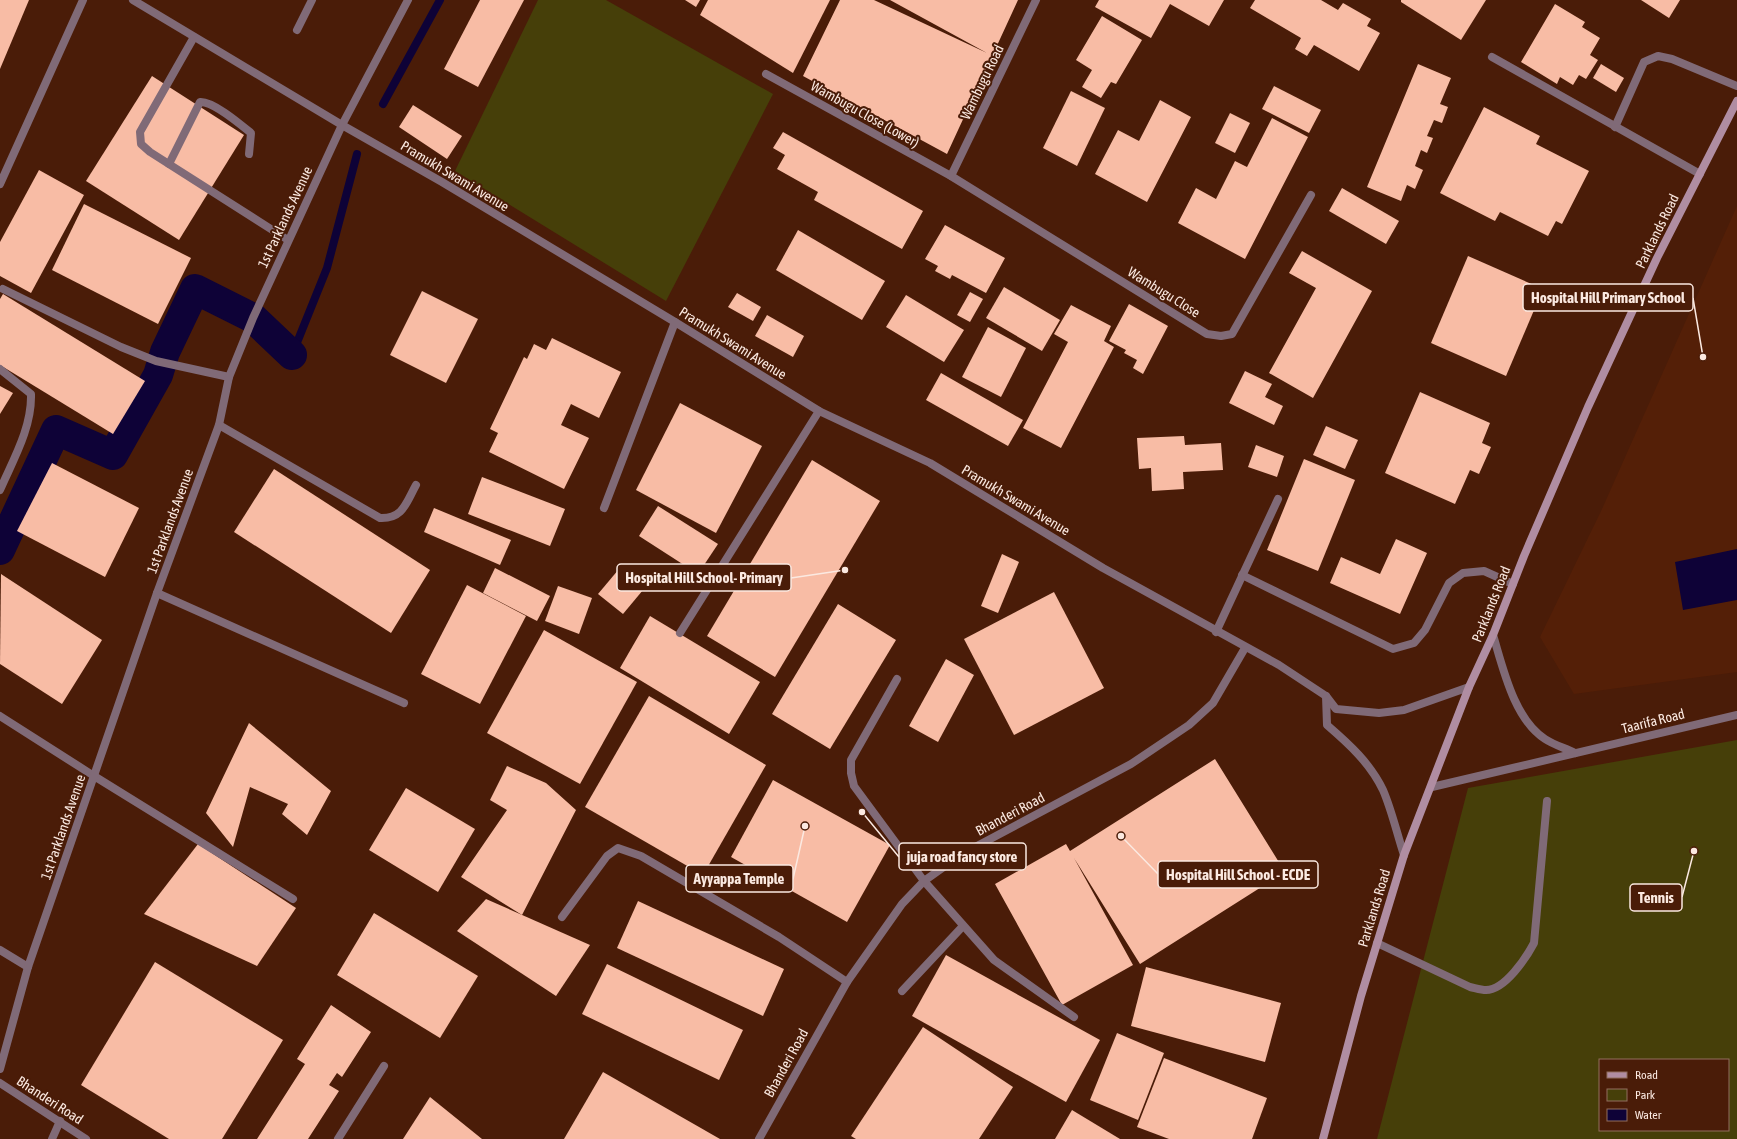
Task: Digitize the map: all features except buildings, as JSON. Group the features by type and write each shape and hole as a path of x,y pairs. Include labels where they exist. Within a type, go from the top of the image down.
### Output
{"main road":[{"name":"Parklands Road","path":"1323,1139 1377,943 1404,856 1432,787 1469,687 1493,636 1513,584 1588,407 1657,258 1737,101"}],"street":[{"path":"0,184 83,0"},
{"name":"Pramukh Swami Avenue","path":"133,0 342,125 442,182 675,322 819,411 930,463 1103,568 1245,648 1279,665 1326,696 1336,709 1379,713 1404,710 1469,687"},
{"path":"296,30 312,0"},
{"name":"1st Parklands Avenue","path":"0,1069 28,967 157,593 219,425 229,377 253,318 342,125 408,0"},
{"name":"Wambugu Road","path":"951,176 1036,0"},
{"path":"194,37 140,132 141,144 168,164 288,240"},
{"path":"1615,127 1644,62 1658,56 1672,59 1737,86"},
{"path":"1492,57 1700,174"},
{"name":"Wambugu Close (Lower)","path":"766,74 951,176"},
{"path":"168,164 200,102 205,102 238,121 250,133 249,154"},
{"name":"Wambugu Close","path":"951,176 1207,334 1221,336 1232,334 1311,195"},
{"path":"3,289 121,347 156,361 229,377"},
{"path":"604,508 675,322"},
{"path":"0,369 30,394 31,407 26,428 0,490"},
{"path":"680,633 819,411"},
{"path":"219,425 380,518 390,518 401,512 416,485"},
{"path":"1216,632 1278,499"},
{"path":"1242,575 1393,648 1414,644 1425,630 1449,583 1463,573 1484,572 1513,584"},
{"path":"157,593 404,703"},
{"path":"1493,636 1514,696 1527,721 1544,738 1575,753"},
{"name":"Bhanderi Road","path":"759,1139 847,982 902,904 924,881 962,854 1131,764 1189,725 1213,703 1245,648"},
{"path":"897,679 851,760 851,773 854,786 924,881 994,960 1074,1017"},
{"path":"1326,696 1327,725 1353,747 1369,766 1383,791 1404,856"},
{"name":"Taarifa Road","path":"1432,787 1737,715"},
{"path":"0,716 293,899"},
{"path":"1377,943 1470,987 1487,990 1500,985 1524,962 1534,943 1547,801"},
{"path":"562,917 607,856 618,848 640,856 779,937 847,982"},
{"path":"902,991 963,926"},
{"path":"0,950 28,967"},
{"path":"338,1139 384,1066"},
{"name":"Bhanderi Road","path":"0,1083 60,1120 86,1139"},
{"path":"52,1139 60,1120"}],"shaded area":[{"path":"1737,206 1737,672 1574,694 1540,637 1602,509"}],"green space":[{"path":"538,0 606,0 773,94 666,301 455,171"},
{"path":"1737,740 1737,1139 1377,1139 1468,788"}],"water":[{"path":"1737,549 1737,600 1683,610 1675,562"}],"waterway":[{"path":"383,104 440,0"},
{"path":"292,355 327,268 357,154"},
{"path":"0,550 56,430 113,455 158,375 165,352 195,289 253,318 292,355"}],"place":[{"name":"Hospital Hill Primary School","path":"1703,357"},
{"name":"Hospital Hill School- Primary","path":"845,570"},
{"name":"juja road fancy store","path":"862,812"},
{"name":"Ayyappa Temple","path":"805,826"},
{"name":"Hospital Hill School - ECDE","path":"1121,836"},
{"name":"Tennis","path":"1694,851"}]}
